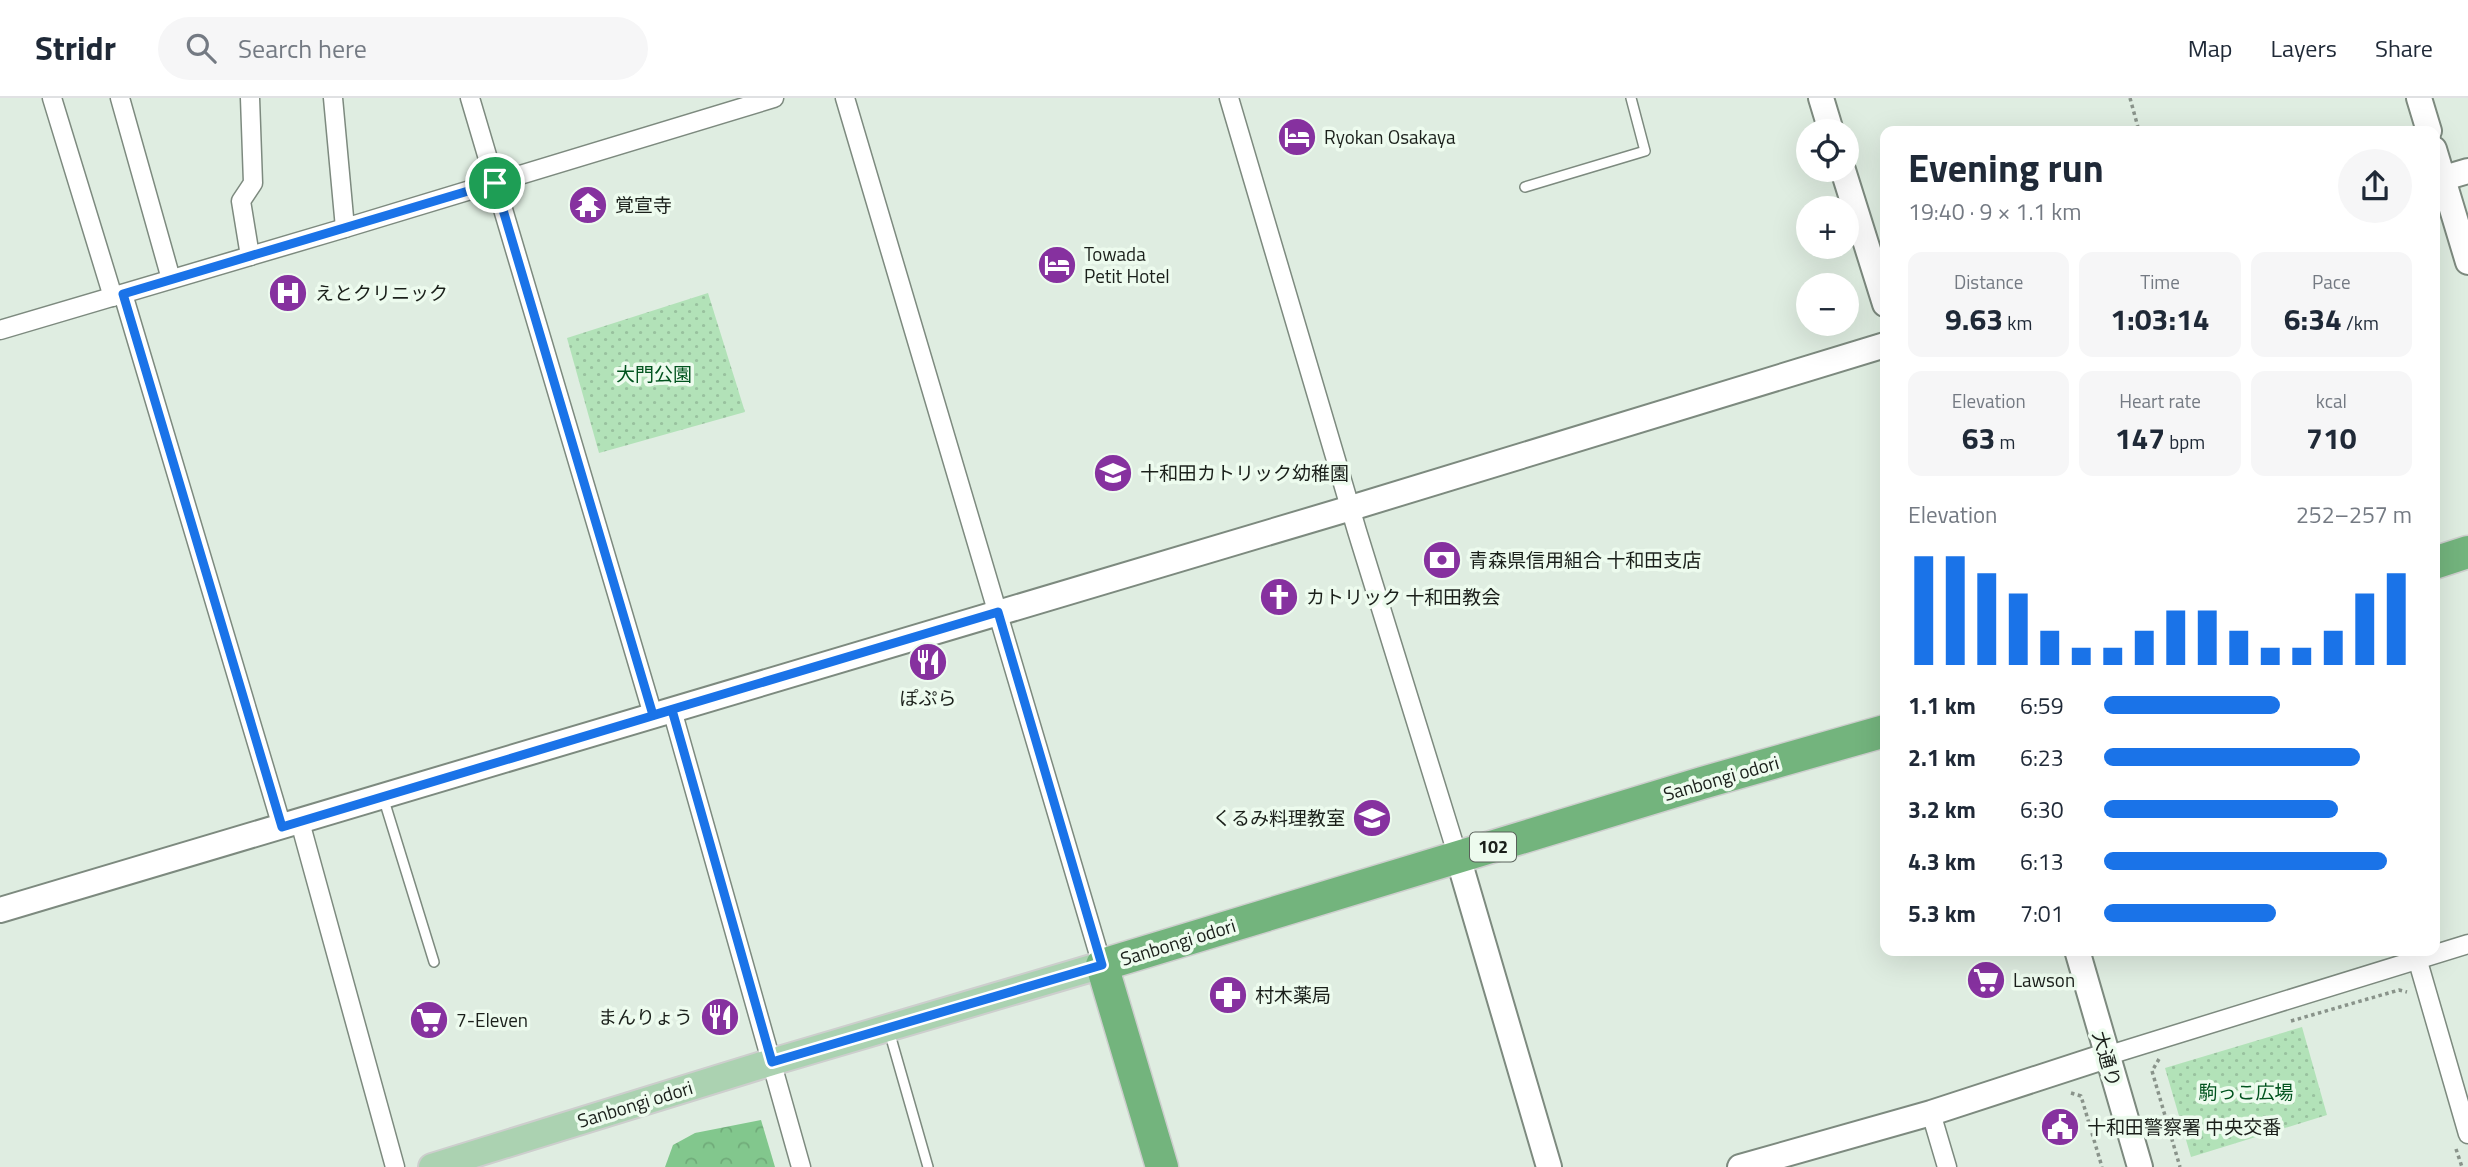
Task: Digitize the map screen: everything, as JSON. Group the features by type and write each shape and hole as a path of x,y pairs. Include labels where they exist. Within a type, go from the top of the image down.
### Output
{"highway":[{"path":"2440,561 2468,552"},
{"name":"Sanbongi odori","path":"1102,965 1880,731"},
{"path":"1102,965 1162,1167"}],"main road":[{"name":"Sanbongi odori","path":"432,1167 888,1027 1102,965"}],"street":[{"path":"52,98 291,824 395,1167"},
{"path":"120,98 171,279"},
{"path":"250,98 254,183 241,201 250,256"},
{"path":"333,98 345,228"},
{"path":"470,98 772,1062 801,1167"},
{"path":"0,330 774,98"},
{"path":"845,98 1102,965"},
{"path":"1229,98 1549,1167"},
{"path":"1821,98 1827,119"},
{"path":"2418,98 2427,126"},
{"path":"2440,180 2468,171"},
{"path":"1848,182 1878,261"},
{"path":"2440,183 2468,262"},
{"path":"0,910 1351,508 1880,347"},
{"path":"2440,952 2468,944"},
{"name":"大通り","path":"2079,956 2140,1167"},
{"path":"1740,1167 1784,1161 2424,956"},
{"path":"2417,958 2461,1138"},
{"path":"1931,1113 1947,1167"}],"lane":[{"path":"1525,187 1645,151 1631,98"},
{"path":"383,797 435,962"},
{"path":"888,1027 928,1167"}],"path":[{"path":"2130,98 2138,126"},
{"path":"2279,1024 2399,990 2406,990 2414,1000"},
{"path":"2159,1059 2152,1071 2180,1167"},
{"path":"2070,1092 2081,1096 2102,1167"},
{"path":"2461,1138 2462,1167"}],"green space":[{"name":"大門公園","path":"708,293 745,412 599,453 567,338"},
{"name":"駒っこ広場","path":"2302,1027 2327,1115 2191,1157 2165,1068"},
{"path":"761,1120 775,1167 665,1167 673,1145 695,1133"}],"place":[{"name":"Ryokan Osakaya","path":"1297,137"},
{"name":"覚宣寺","path":"588,205"},
{"name":"Towada Petit Hotel","path":"1057,265"},
{"name":"えとクリニック","path":"288,293"},
{"name":"十和田カトリック幼稚園","path":"1113,473"},
{"name":"青森県信用組合 十和田支店","path":"1442,560"},
{"name":"カトリック 十和田教会","path":"1279,597"},
{"name":"ぽぷら","path":"928,662"},
{"name":"くるみ料理教室","path":"1372,818"},
{"name":"Lawson","path":"1986,980"},
{"name":"村木薬局","path":"1228,995"},
{"name":"まんりょう","path":"720,1017"},
{"name":"7-Eleven","path":"429,1020"},
{"name":"十和田警察署 中央交番","path":"2060,1127"}],"route":[{"path":"495,183 653,715 998,612 1102,965 772,1062 672,710 282,827 123,294 495,183"}]}
